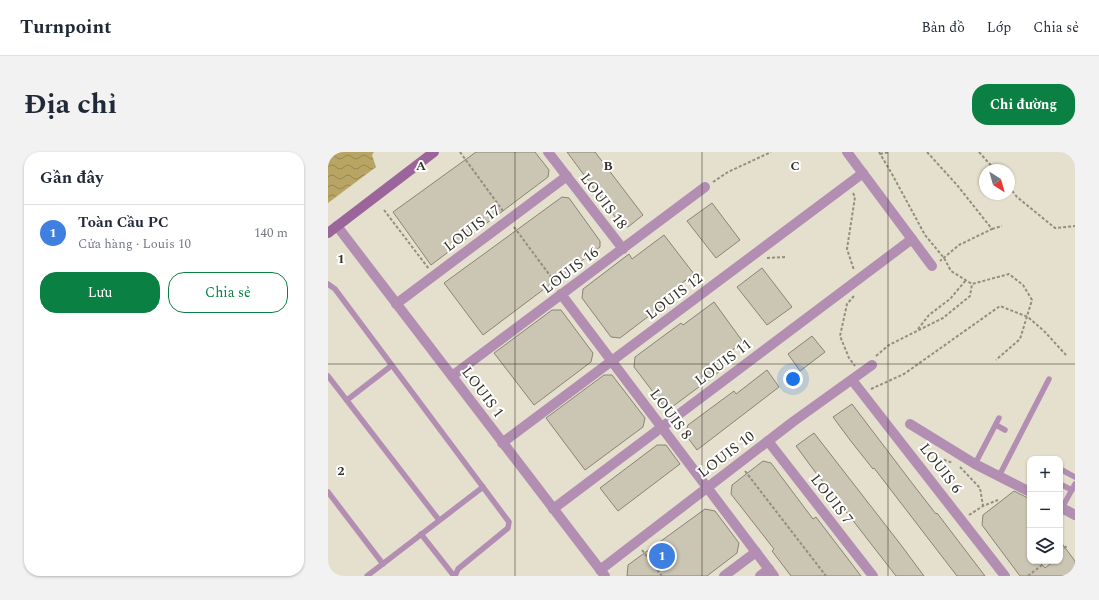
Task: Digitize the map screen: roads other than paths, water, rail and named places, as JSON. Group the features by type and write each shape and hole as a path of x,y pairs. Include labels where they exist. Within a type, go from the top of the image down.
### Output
{"main road":[{"path":"328,233 434,152"}],"street":[{"name":"LOUIS 18","path":"548,152 623,249"},
{"path":"847,152 932,266"},
{"name":"LOUIS 12","path":"502,442 863,173"},
{"name":"LOUIS 17","path":"396,304 566,176"},
{"name":"LOUIS 16","path":"452,376 560,291 623,249 705,187"},
{"name":"LOUIS 1","path":"337,226 602,573"},
{"name":"LOUIS 11","path":"553,509 912,239"},
{"name":"LOUIS 8","path":"560,291 772,572 760,576"},
{"name":"LOUIS 10","path":"602,573 707,487 872,365"},
{"name":"LOUIS 6","path":"852,380 1005,576"},
{"path":"910,424 975,464 1027,490"},
{"name":"LOUIS 7","path":"768,441 873,576"},
{"path":"1063,509 1075,515"},
{"path":"724,576 756,552"}],"lane":[{"path":"328,284 335,289 391,366 509,522 508,528 458,569 454,576 422,534"},
{"path":"347,400 391,366"},
{"path":"328,376 440,520"},
{"path":"999,476 1049,379"},
{"path":"975,464 999,418"},
{"path":"996,425 1005,430"},
{"path":"1063,472 1075,477"},
{"path":"1063,505 1075,484"},
{"path":"1063,486 1072,490"},
{"path":"367,576 483,487"},
{"path":"328,492 383,564"}],"water":[{"path":"328,152 374,152 372,155 376,167 328,203"}],"place":[{"name":"Toàn Cầu PC","path":"662,556"}]}
